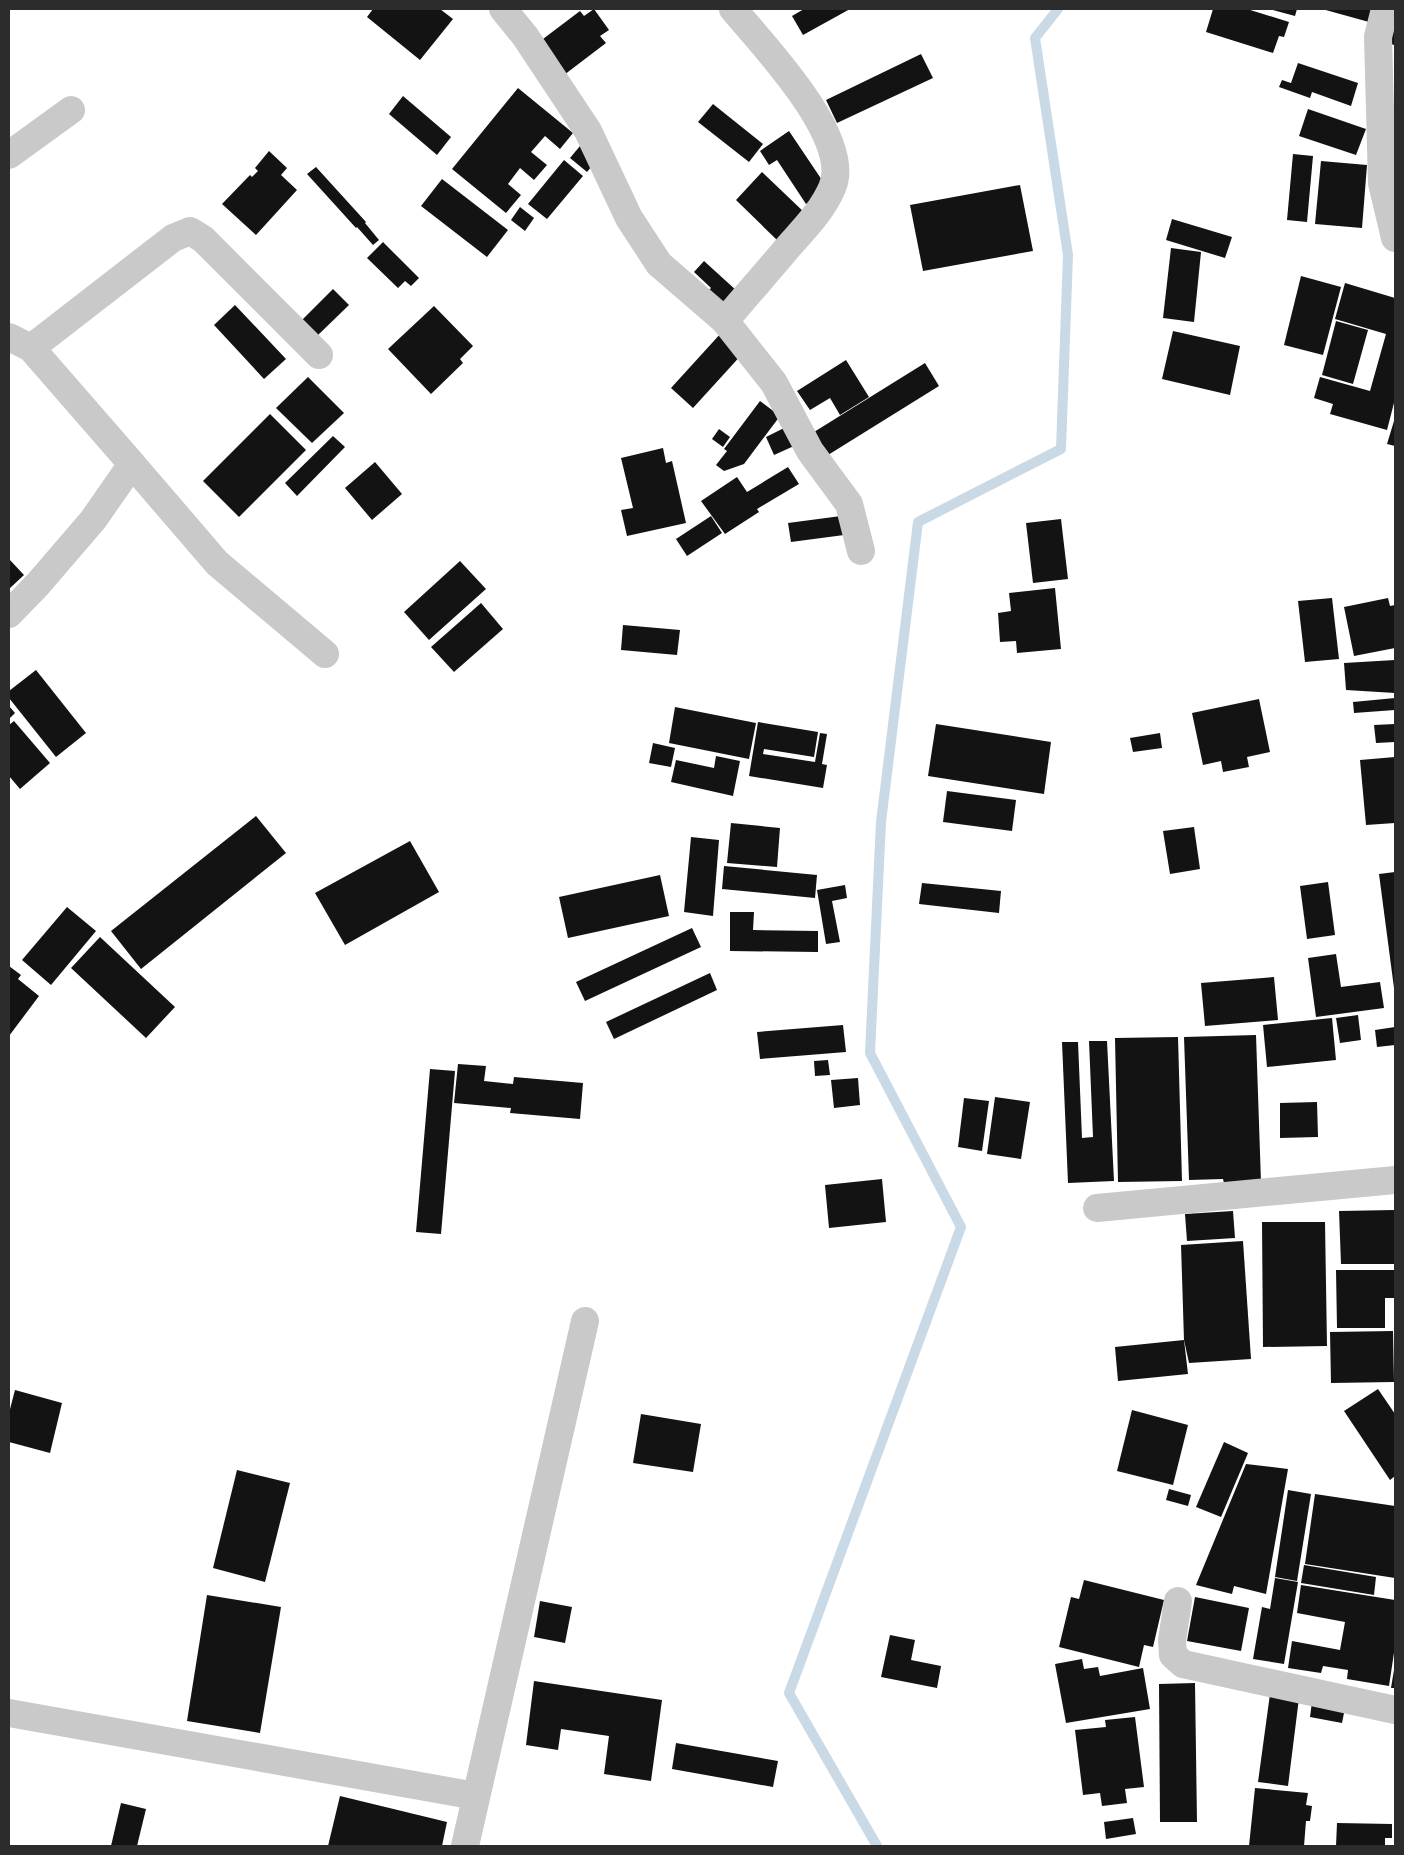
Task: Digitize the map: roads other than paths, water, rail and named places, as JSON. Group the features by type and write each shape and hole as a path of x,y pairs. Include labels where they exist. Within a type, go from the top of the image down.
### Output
{"street":[{"path":"503,9 525,36 588,131 629,218 658,264 725,321 774,383 810,451 848,504 861,551"},
{"path":"725,321 819,212 833,187 835,173 831,147 819,119 798,88 733,9"},
{"path":"1385,9 1378,37 1382,184 1395,238"},
{"path":"9,156 71,110"},
{"path":"319,355 204,239 190,231 173,238 20,342 132,464 216,563 325,654"},
{"path":"9,614 38,584 93,520 132,464"},
{"path":"1097,1208 1395,1180"},
{"path":"465,1846 585,1321"},
{"path":"1178,1601 1172,1640 1172,1655 1183,1664 1395,1710"},
{"path":"9,1713 476,1796"}],"waterway":[{"path":"877,1846 789,1693 961,1227 870,1053 881,822 918,522 1061,449 1068,255 1035,38 1058,9"}]}
